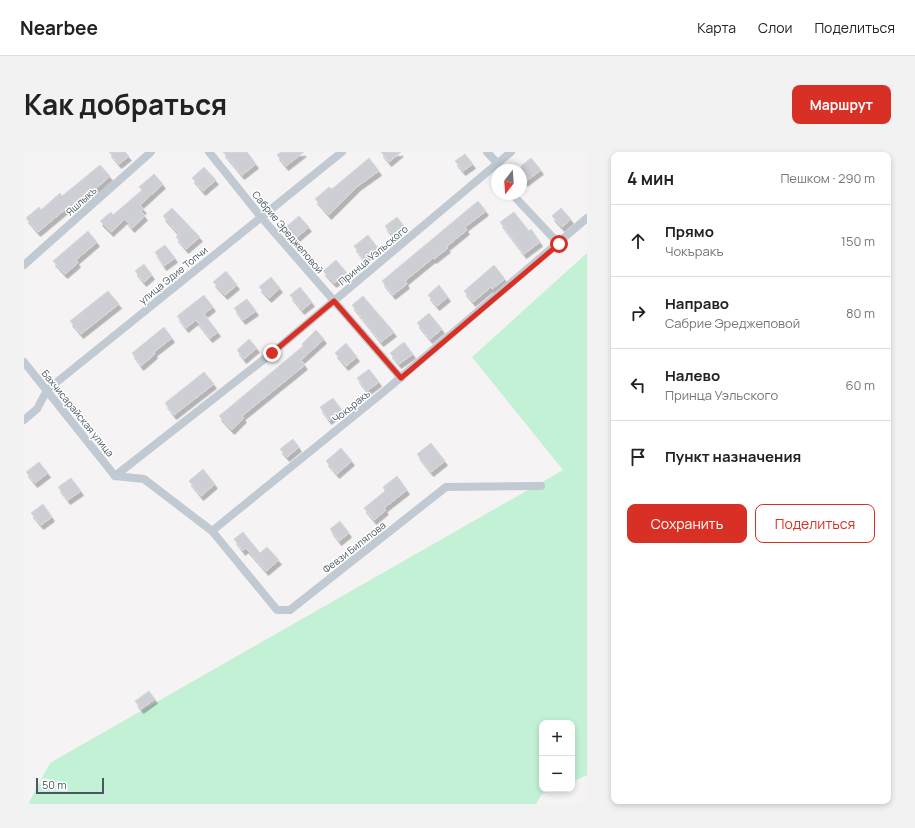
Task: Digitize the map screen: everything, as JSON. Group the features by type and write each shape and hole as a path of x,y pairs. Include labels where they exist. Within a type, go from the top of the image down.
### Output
{"street":[{"name":"Яшлыкъ","path":"24,265 151,152"},
{"name":"Сабрие Эреджеповой","path":"210,152 261,217 401,378"},
{"name":"улица Эдие Топчи","path":"24,420 37,409 47,390 342,152"},
{"path":"487,152 495,164"},
{"name":"Принца Уэльского","path":"500,164 511,152"},
{"name":"Принца Уэльского","path":"115,476 272,353 491,172"},
{"path":"518,200 559,244"},
{"name":"Чокъракъ","path":"212,532 401,378 559,244 587,218"},
{"name":"Бахчисарайская улица","path":"24,362 115,476"},
{"path":"115,476 144,479 212,532"},
{"name":"Февзи Билялова","path":"212,532 277,610 290,610 446,488 541,486"}],"green space":[{"path":"587,253 587,775 575,781 575,720 539,720 539,792 547,792 542,794 536,804 28,804 50,763 563,470 472,357"}],"building":[{"path":"109,152 125,152 129,156 119,164"},
{"path":"223,152 247,152 256,164 242,175"},
{"path":"281,152 304,152 286,166 277,155"},
{"path":"381,152 401,152 389,162"},
{"path":"465,154 473,164 463,171 455,161"},
{"path":"369,158 379,171 358,186 329,215 315,199 329,187 332,189"},
{"path":"531,158 541,170 527,180 527,164 524,164"},
{"path":"100,165 110,176 82,201 79,198 38,232 26,218 39,207 41,210 60,193 62,196"},
{"path":"204,167 216,180 203,191 192,178"},
{"path":"154,174 163,184 140,205 144,209 141,211 145,216 132,228 125,219 111,232 100,221 111,212 113,215 142,190 139,187"},
{"path":"478,201 486,211 465,227 467,230 446,247 448,248 405,281 407,284 393,295 382,281"},
{"path":"172,208 200,237 186,249 176,237 179,234 163,216"},
{"path":"561,208 571,219 562,227 552,216"},
{"path":"514,212 529,231 531,229 540,242 524,254 500,222"},
{"path":"299,216 309,227 296,238 286,227"},
{"path":"397,217 404,226 392,235 385,226"},
{"path":"88,231 97,242 76,260 78,263 65,274 53,261"},
{"path":"368,235 378,248 363,259 354,246"},
{"path":"165,245 175,258 164,266 155,252"},
{"path":"336,260 347,273 334,283 323,271"},
{"path":"144,264 152,275 144,282 135,271"},
{"path":"494,265 505,279 492,289 491,287 473,302 464,291"},
{"path":"226,271 237,285 225,295 213,282"},
{"path":"271,277 280,288 269,298 259,287"},
{"path":"439,285 448,297 437,306 428,295"},
{"path":"300,287 312,302 302,310 290,295"},
{"path":"108,291 119,304 81,334 70,321"},
{"path":"204,295 213,307 204,314 218,332 210,338 196,320 186,328 177,316"},
{"path":"363,296 394,332 381,342 352,305"},
{"path":"247,299 256,311 243,320 234,308"},
{"path":"429,313 442,329 430,339 417,323"},
{"path":"164,327 172,338 154,352 155,354 141,366 132,353"},
{"path":"316,330 324,339 301,360 305,365 242,416 244,418 232,430 219,416 303,346 302,344"},
{"path":"249,339 257,348 244,359 237,350"},
{"path":"404,342 413,354 399,364 390,353"},
{"path":"346,343 357,357 346,366 335,353"},
{"path":"369,369 379,382 367,391 357,378"},
{"path":"204,372 214,384 174,415 165,403"},
{"path":"333,398 342,410 329,420 320,407"},
{"path":"293,439 299,447 287,457 280,449"},
{"path":"431,443 445,461 431,472 417,454"},
{"path":"341,448 352,461 337,474 326,461"},
{"path":"39,462 48,473 35,483 26,472"},
{"path":"203,469 215,484 201,496 189,481"},
{"path":"397,476 407,490 384,508 386,510 374,520 364,508 385,491 383,487"},
{"path":"71,478 81,491 68,500 58,487"},
{"path":"43,504 52,517 41,525 31,513"},
{"path":"340,521 349,533 339,541 330,529"},
{"path":"243,532 260,553 267,547 279,560 266,571 246,548 243,551 234,539"},
{"path":"149,691 155,699 141,709 135,701"}],"route":[{"path":"272,353 334,301 401,378 559,244"}]}
